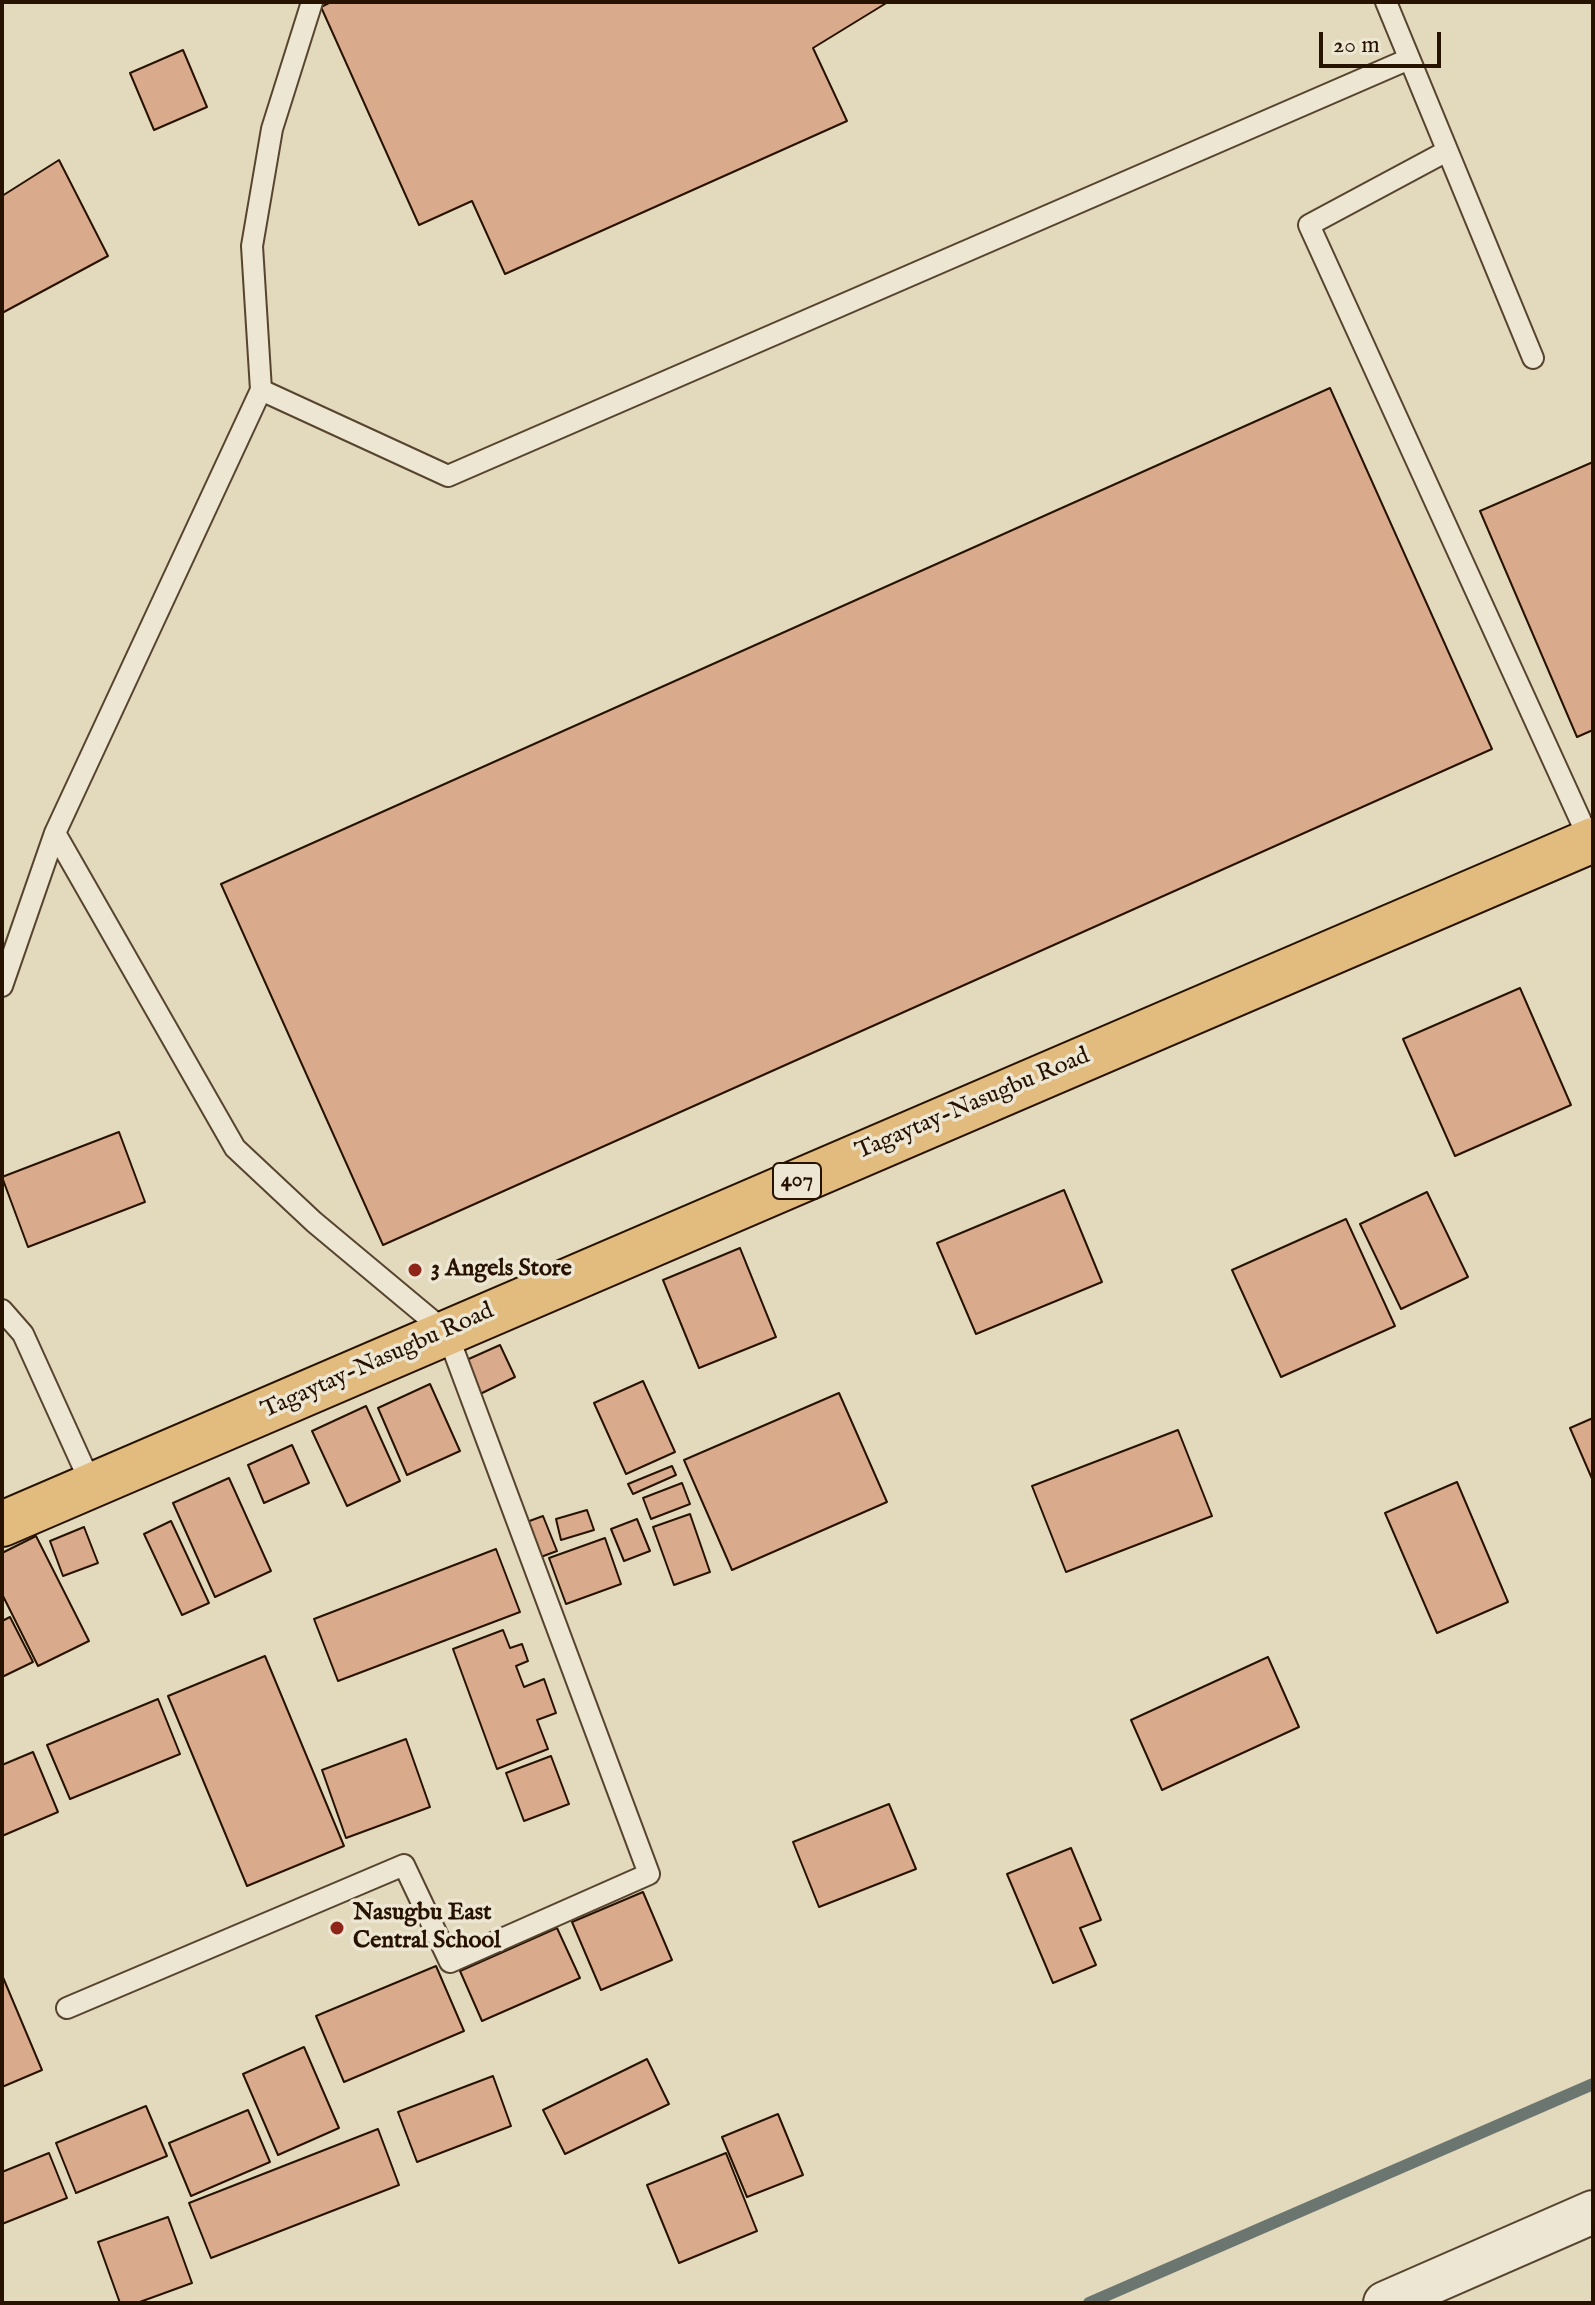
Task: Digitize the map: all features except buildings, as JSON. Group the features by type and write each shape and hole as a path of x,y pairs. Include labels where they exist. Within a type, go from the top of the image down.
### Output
{"main road":[{"name":"Tagaytay-Nasugbu Road","path":"2,1524 1592,841"}],"street":[{"path":"1385,2303 1593,2212"}],"lane":[{"path":"2,986 55,833 261,390 252,246 272,129 312,2"},
{"path":"1386,2 1533,358"},
{"path":"261,390 448,476 1409,59"},
{"path":"1447,151 1309,225 1592,841"},
{"path":"55,833 235,1148 314,1222 447,1333 649,1874 450,1962 404,1865 67,2008"},
{"path":"2,1310 23,1334 92,1486"}],"waterway":[{"path":"1089,2303 1593,2084"}],"place":[{"name":"3 Angels Store","path":"415,1270"},
{"name":"Nasugbu East Central School","path":"337,1928"}]}
